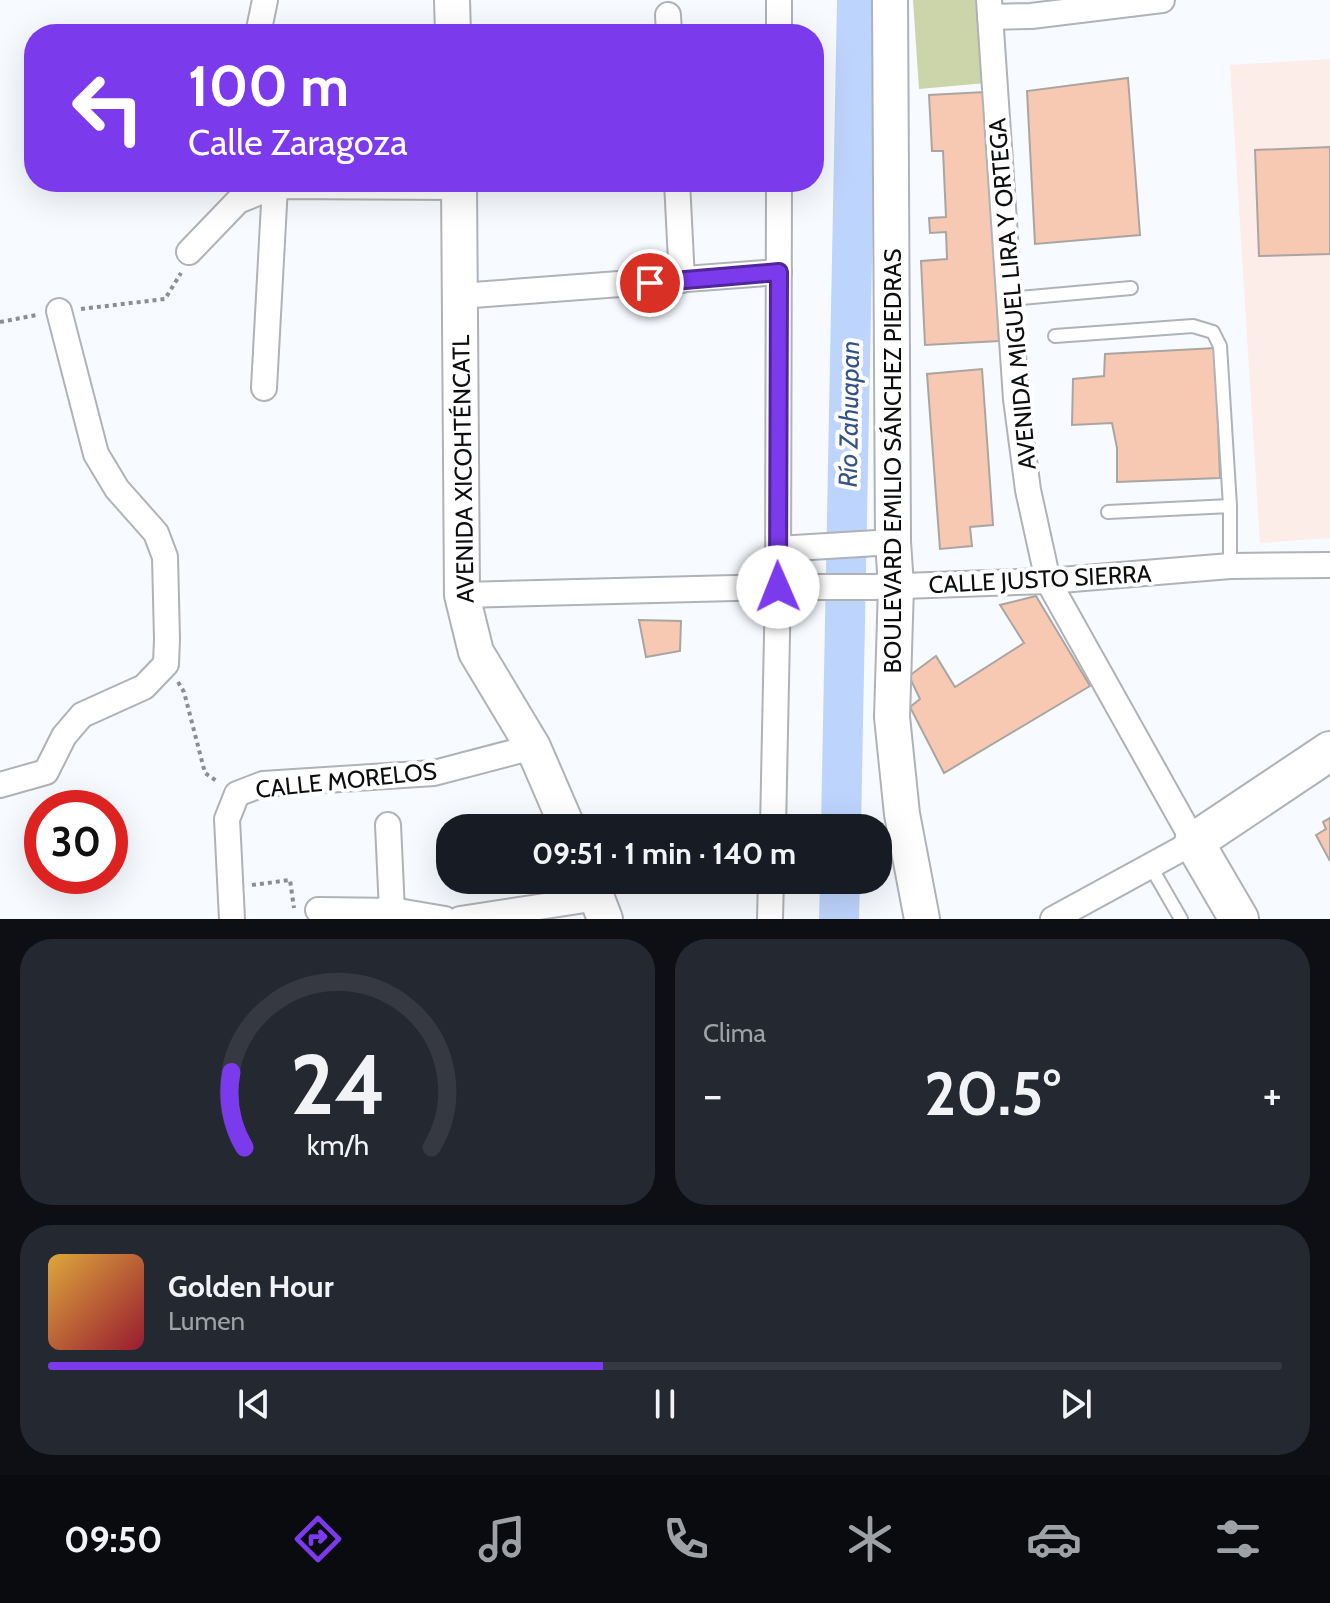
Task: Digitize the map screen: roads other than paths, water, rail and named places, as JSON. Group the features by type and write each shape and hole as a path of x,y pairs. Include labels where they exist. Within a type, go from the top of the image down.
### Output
{"main road":[{"path":"1194,842 1330,751"},
{"name":"AVENIDA MIGUEL LIRA Y ORTEGA","path":"1194,842 1239,919"}],"street":[{"path":"260,24 265,0"},
{"path":"452,0 453,24"},
{"path":"779,0 779,24"},
{"name":"BOULEVARD EMILIO SÁNCHEZ PIEDRAS","path":"890,0 880,543 902,814 922,919"},
{"path":"990,9 1031,16 1142,0 1162,0"},
{"name":"AVENIDA MIGUEL LIRA Y ORTEGA","path":"990,9 1016,399 1028,490 1048,581 1194,842"},
{"path":"189,252 239,192"},
{"path":"264,388 275,192"},
{"name":"AVENIDA XICOHTÉNCATL","path":"459,192 462,595 476,652 533,747 562,814"},
{"path":"678,192 682,280"},
{"path":"774,814 790,548 779,272 779,192"},
{"path":"460,296 779,272"},
{"path":"0,785 46,772 64,736 82,715 144,687 166,664 165,557 156,533 117,489 96,454 59,311"},
{"path":"790,548 880,543"},
{"name":"CALLE JUSTO SIERRA","path":"462,595 885,587 1048,581 1230,566 1330,565"},
{"name":"CALLE MORELOS","path":"232,919 227,819 237,794 263,784 434,773 533,747"},
{"path":"388,825 392,911"},
{"path":"1053,919 1194,842"},
{"path":"770,919 771,894"},
{"path":"460,919 598,899"},
{"path":"318,910 392,911 445,919"}],"lane":[{"path":"1009,299 1131,288"},
{"path":"1055,336 1193,326 1213,332 1220,346 1230,506 1230,566"},
{"path":"1108,512 1230,506"},
{"path":"1151,867 1181,919"}],"waterway":[{"name":"Río Zahuapan","path":"841,814 857,0"},
{"name":"Río Zahuapan","path":"839,919 840,894"}]}
